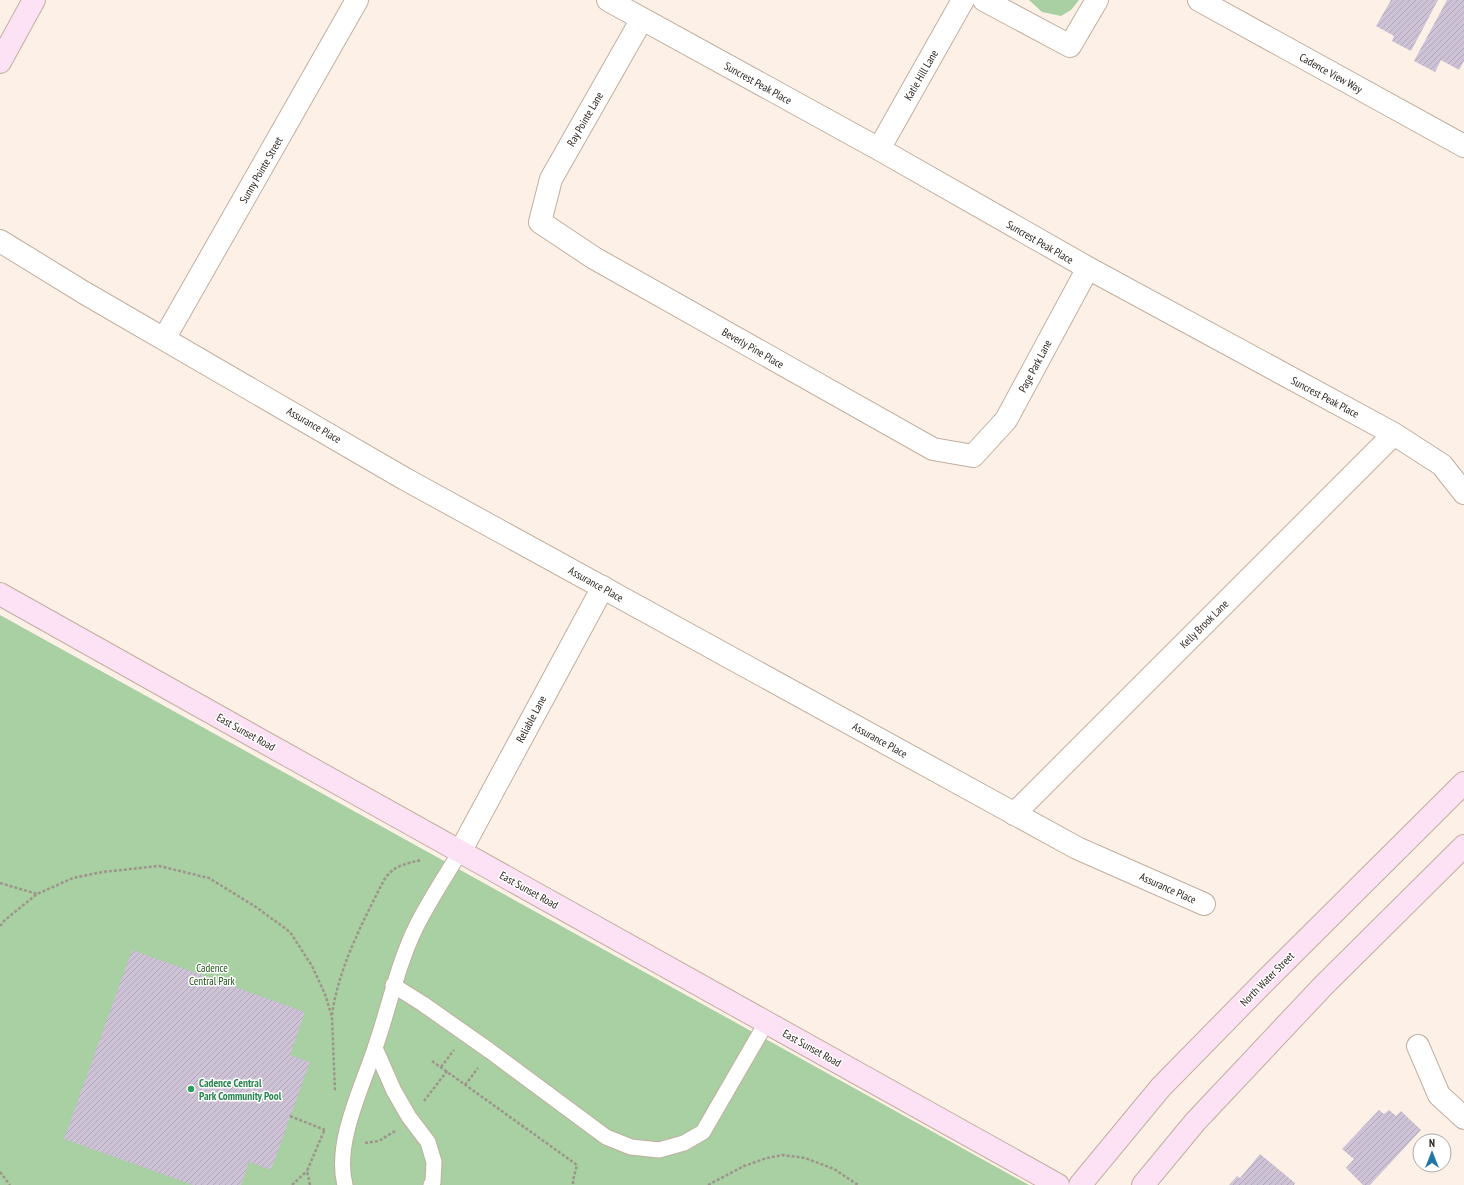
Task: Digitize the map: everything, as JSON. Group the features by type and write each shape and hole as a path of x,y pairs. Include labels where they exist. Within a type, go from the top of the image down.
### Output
{"main road":[{"path":"0,62 34,0"},
{"name":"East Sunset Road","path":"0,594 1058,1185"},
{"name":"North Water Street","path":"1080,1185 1161,1087 1464,783"},
{"path":"1143,1185 1195,1122 1307,1003 1464,846"}],"street":[{"name":"Sunny Pointe Street","path":"164,339 357,0"},
{"name":"Suncrest Peak Place","path":"608,0 879,149 1088,268 1394,434 1442,465 1464,493"},
{"name":"Katie Hill Lane","path":"879,149 963,0"},
{"path":"984,0 1070,46 1097,0"},
{"name":"Cadence View Way","path":"1199,0 1464,146"},
{"name":"Ray Pointe Lane","path":"540,222 551,178 642,19"},
{"name":"Beverly Pine Place","path":"540,222 594,258 933,449 973,456"},
{"name":"Assurance Place","path":"0,241 83,292 405,479 1076,848 1204,904"},
{"name":"Page Park Lane","path":"973,456 1006,420 1088,268"},
{"name":"Kelly Brook Lane","path":"1014,814 1394,434"},
{"name":"Reliable Lane","path":"460,852 603,587"},
{"path":"1418,1046 1439,1095 1464,1118"}],"lane":[{"path":"345,1185 342,1172 344,1147 352,1113 375,1048 393,986 415,928 460,852"},
{"path":"393,986 423,1004 490,1051 606,1137 632,1147 659,1150 684,1143 703,1132 766,1023"},
{"path":"375,1048 394,1091 409,1117 428,1142 434,1162 433,1182 431,1185"}],"path":[{"path":"335,1093 332,1017 334,1000 342,975 384,880 396,867 421,860"},
{"path":"0,926 5,920 37,894 73,878 109,871 160,866 209,878 256,907 290,932 312,966 325,994 332,1017"},
{"path":"0,883 37,894"},
{"path":"432,1060 577,1165 573,1185"},
{"path":"421,1106 447,1071"},
{"path":"290,1116 332,1132"},
{"path":"292,1185 307,1171 327,1124"},
{"path":"361,1143 379,1141 398,1128"},
{"path":"708,1185 744,1166 767,1158 783,1155 805,1158 834,1169 858,1185"},
{"path":"307,1171 310,1185"},
{"path":"0,1172 10,1185"}],"green space":[{"path":"1029,0 1079,0 1071,10 1061,16 1042,12"},
{"name":"Cadence Central Park","path":"0,615 1029,1185 0,1185"}],"building":[{"path":"1391,0 1438,0 1411,51 1392,41 1394,36 1376,26"},
{"path":"1447,0 1464,0 1464,61 1459,70 1441,60 1435,72 1414,61"},
{"name":"Cadence Central Park Community Pool","path":"132,950 305,1012 290,1055 310,1062 271,1170 249,1162 241,1185 193,1185 64,1139"},
{"path":"1379,1110 1384,1114 1389,1110 1396,1116 1401,1111 1421,1130 1418,1133 1412,1133 1412,1140 1370,1185 1363,1185 1346,1168 1354,1159 1342,1149"},
{"path":"1260,1154 1295,1183 1294,1185 1229,1185 1237,1176 1240,1178"}],"place":[{"name":"Cadence Central Park Community Pool","path":"191,1089"}]}
